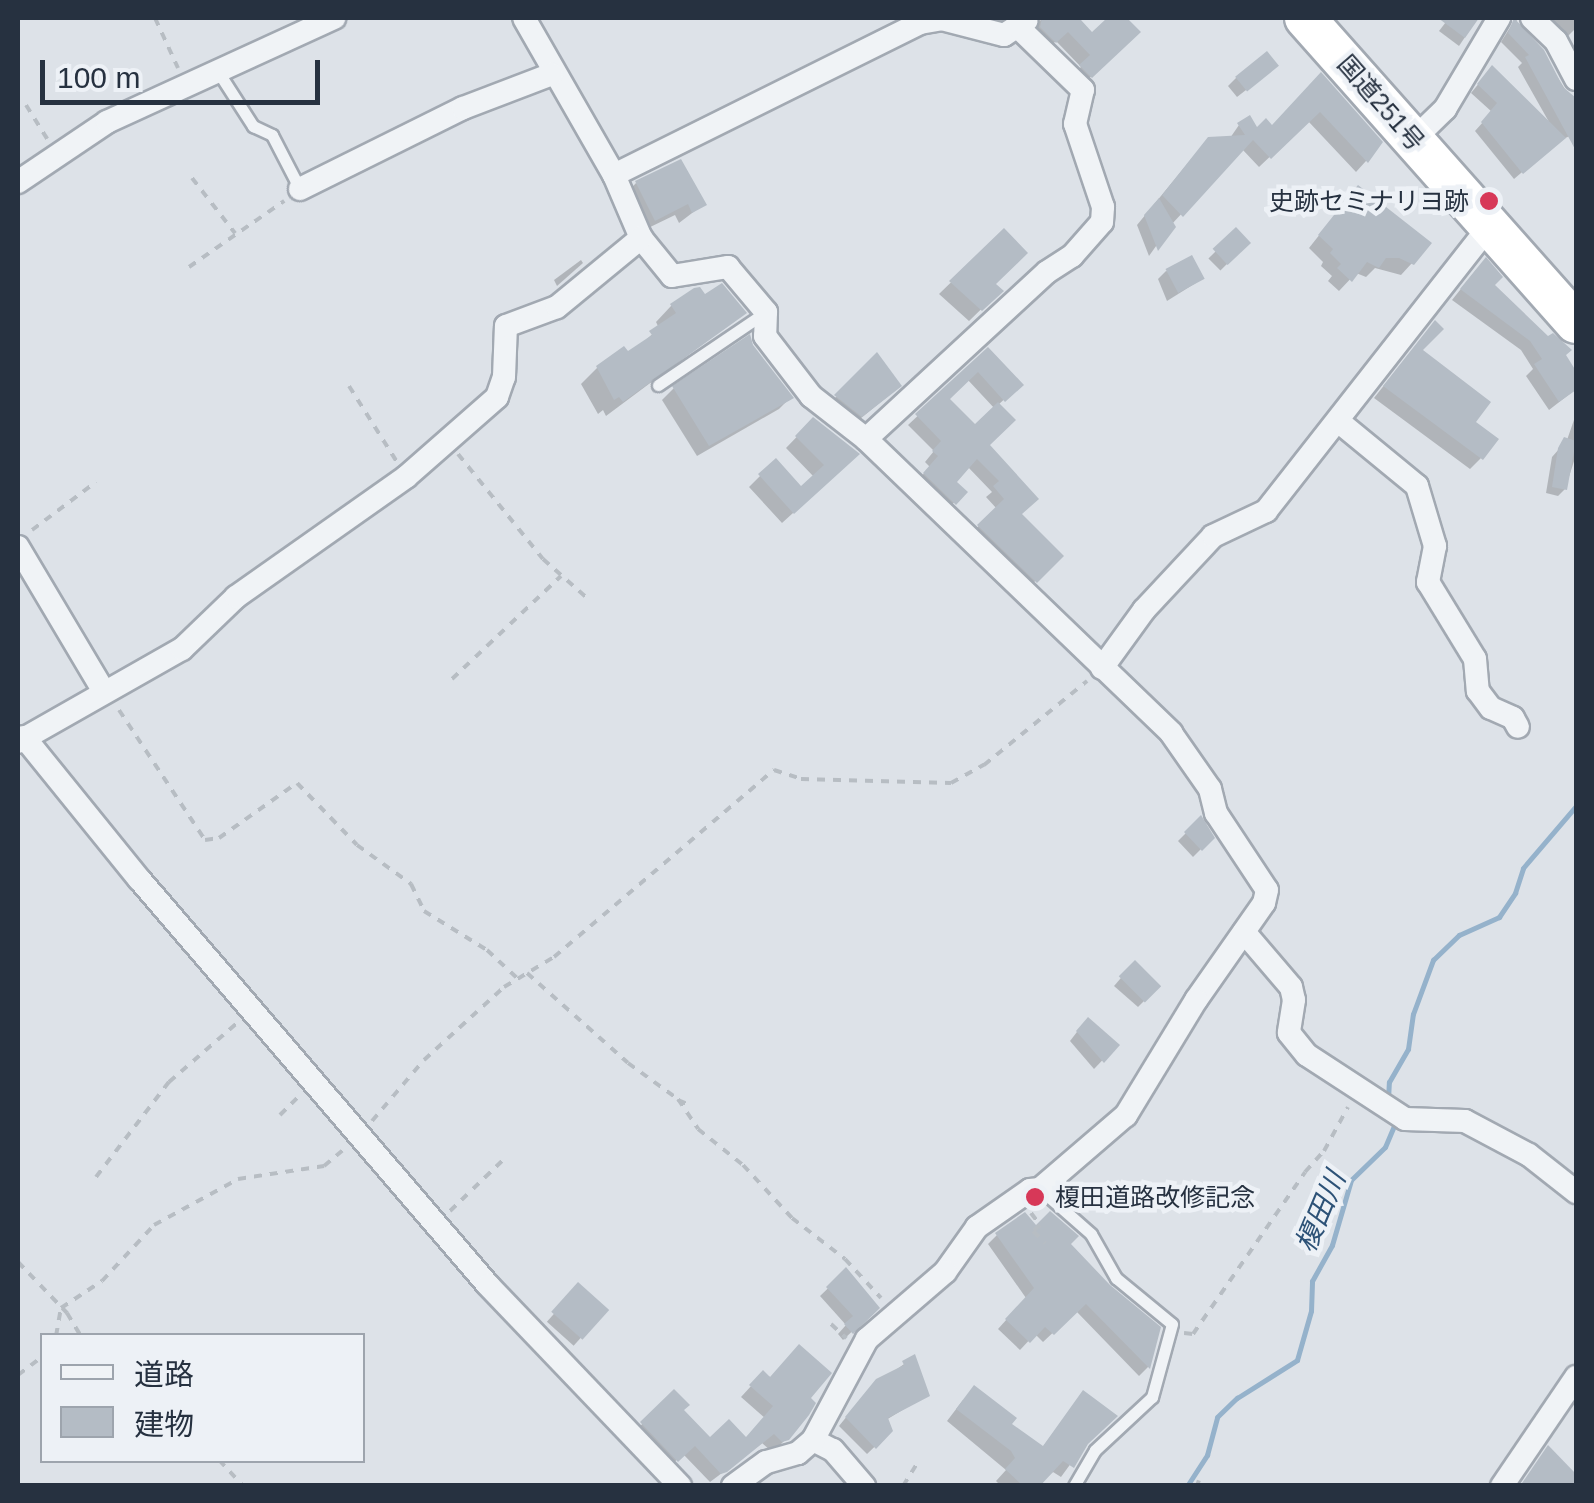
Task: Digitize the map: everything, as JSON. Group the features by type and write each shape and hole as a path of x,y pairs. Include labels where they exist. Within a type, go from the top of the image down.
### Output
{"highway":[{"name":"国道251号","path":"1306,18 1576,323"}],"street":[{"path":"18,182 56,153 185,82 334,18"},
{"path":"524,18 552,74 614,176 641,238 672,276 728,267 766,312 765,336 811,396 866,439 1171,733 1210,789 1216,813 1267,890 1264,903 1126,1115 1030,1194 977,1228 945,1272 867,1339 813,1440 798,1453 766,1462 733,1486"},
{"path":"1413,140 1445,109 1464,72 1492,36 1499,18"},
{"path":"1532,18 1556,41 1576,79"},
{"path":"614,176 920,23 942,20 1004,35 1024,23 1083,90 1075,124 1103,207 1102,222 1072,256 1047,272 866,439"},
{"path":"300,189 462,108 552,74"},
{"path":"1102,668 1144,610 1213,536 1266,511 1489,227"},
{"path":"641,238 557,307 506,326 504,377 497,397 406,477 236,597 182,648 21,739 488,1285 680,1486"},
{"path":"1338,420 1417,486 1435,546 1428,582 1475,658 1478,691 1492,708 1512,718 1518,727"},
{"path":"18,547 103,690"},
{"path":"1244,932 1291,987 1294,1000 1289,1033 1307,1055 1392,1113 1406,1119 1465,1121 1530,1154 1576,1192"},
{"path":"1502,1486 1576,1377"},
{"path":"813,1440 832,1450 864,1486"}],"lane":[{"path":"218,70 253,126 272,135 300,189"},
{"path":"658,385 766,312"},
{"path":"1030,1194 1091,1234 1116,1278 1172,1324 1152,1397 1096,1450 1074,1486"}],"path":[{"path":"155,18 185,82"},
{"path":"26,105 56,153"},
{"path":"192,178 236,234"},
{"path":"189,267 300,189"},
{"path":"349,386 406,477"},
{"path":"448,442 503,513 560,576 588,599"},
{"path":"18,539 96,482"},
{"path":"452,679 560,576"},
{"path":"57,1333 61,1308 102,1282 154,1225 238,1179 324,1166 361,1134 424,1060 517,978 554,957 774,770 801,780 951,784 984,766 1102,668"},
{"path":"103,690 205,840 220,838 297,782 357,844 411,884 424,910 487,950 517,978"},
{"path":"528,972 628,1063 692,1106"},
{"path":"96,1178 168,1082 252,1009"},
{"path":"280,1116 314,1081"},
{"path":"1172,1324 1187,1336 1193,1334 1305,1172 1324,1151 1337,1122 1362,1089"},
{"path":"678,1100 698,1129 743,1165 792,1218 845,1258 895,1312"},
{"path":"437,1223 504,1159"},
{"path":"1030,1194 1040,1225 1033,1231 1045,1243"},
{"path":"18,1262 79,1333"},
{"path":"18,1375 40,1358"},
{"path":"222,1463 243,1486"},
{"path":"903,1486 917,1464"}],"building":[{"path":"1042,18 1084,18 1081,20 1092,32 1107,18 1127,18 1141,32 1092,78 1079,65 1090,55 1068,32 1056,43 1040,27"},
{"path":"1438,18 1479,18 1465,38"},
{"path":"1514,18 1544,50 1563,87 1576,98 1576,151 1525,57 1529,55 1508,33"},
{"path":"1267,51 1279,66 1247,92 1235,77"},
{"path":"1492,65 1566,138 1523,174 1481,122 1497,103 1477,84"},
{"path":"1321,72 1383,142 1368,163 1320,112 1271,159 1253,140 1183,217 1162,195 1208,137 1245,135 1237,123 1250,115 1257,127 1266,118 1272,125"},
{"path":"681,159 707,205 692,213 688,204 655,221 635,181"},
{"path":"1358,185 1432,243 1414,265 1399,258 1386,258 1379,268 1367,262 1352,282 1337,268 1341,264 1330,253 1333,249 1318,235"},
{"path":"1159,198 1176,227 1158,251 1144,215"},
{"path":"1236,227 1251,243 1228,265 1213,249"},
{"path":"1004,228 1028,253 996,284 1004,291 982,311 949,281"},
{"path":"1192,255 1205,279 1178,293 1166,269"},
{"path":"1486,257 1503,277 1495,285 1548,336 1553,333 1572,350 1566,355 1576,371 1576,390 1559,402 1534,364 1542,359 1530,341 1460,289"},
{"path":"722,283 747,313 623,402 619,397 614,400 596,366 624,346 628,351 652,335 649,331 676,313 670,304 694,288 700,287 705,294"},
{"path":"1435,320 1444,329 1423,350 1491,402 1476,422 1499,439 1483,460 1383,386"},
{"path":"750,334 753,345 794,398 709,446 672,386"},
{"path":"988,347 1024,385 1005,402 978,372 950,399 975,424 998,402 1016,420 990,445 1039,499 1022,514 1064,556 1037,583 977,525 1004,499 993,486 999,481 977,459 957,482 968,492 956,505 923,473 938,456 932,451 941,441 915,414"},
{"path":"877,352 902,386 862,417 834,395"},
{"path":"813,417 860,454 794,514 758,474 776,458 801,486 824,465 795,436"},
{"path":"1564,437 1576,441 1567,490 1552,487 1558,448"},
{"path":"1201,815 1215,838 1202,851 1184,832"},
{"path":"1135,960 1161,986 1145,1002 1119,976"},
{"path":"1088,1017 1120,1045 1104,1063 1076,1031"},
{"path":"1050,1211 1079,1236 1071,1244 1110,1285 1161,1327 1150,1369 1086,1304 1054,1335 1045,1327 1030,1343 1005,1319 1034,1288 995,1233 1025,1212 1036,1225"},
{"path":"846,1267 880,1308 853,1334 844,1324 853,1316 826,1287"},
{"path":"578,1282 609,1310 582,1340 551,1312"},
{"path":"799,1344 832,1373 811,1398 816,1403 789,1440 782,1442 774,1434 727,1472 721,1474 695,1446 678,1462 640,1422 674,1389 690,1405 684,1410 710,1437 729,1419 746,1437 773,1406 749,1385 763,1370 770,1377"},
{"path":"915,1354 930,1396 888,1418 893,1431 876,1449 845,1417 876,1379 904,1365 902,1361"},
{"path":"974,1385 1017,1418 1012,1424 1043,1446 1083,1390 1118,1416 1088,1444 1074,1468 1063,1461 1040,1486 1023,1486 1005,1469 1015,1458 1011,1451 956,1409"},
{"path":"1548,1445 1576,1474 1576,1486 1520,1486"}],"waterway":[{"name":"榎田川","path":"1388,1099 1389,1082 1408,1049 1413,1014 1433,960 1459,935 1499,917 1515,893 1523,868 1576,806"},
{"name":"榎田川","path":"1187,1486 1207,1455 1217,1417 1237,1398 1297,1360 1311,1311 1312,1281 1332,1245 1351,1180 1385,1147 1395,1123"}],"place":[{"name":"史跡セミナリヨ跡","path":"1489,201"},
{"name":"榎田道路改修記念","path":"1035,1197"}]}
